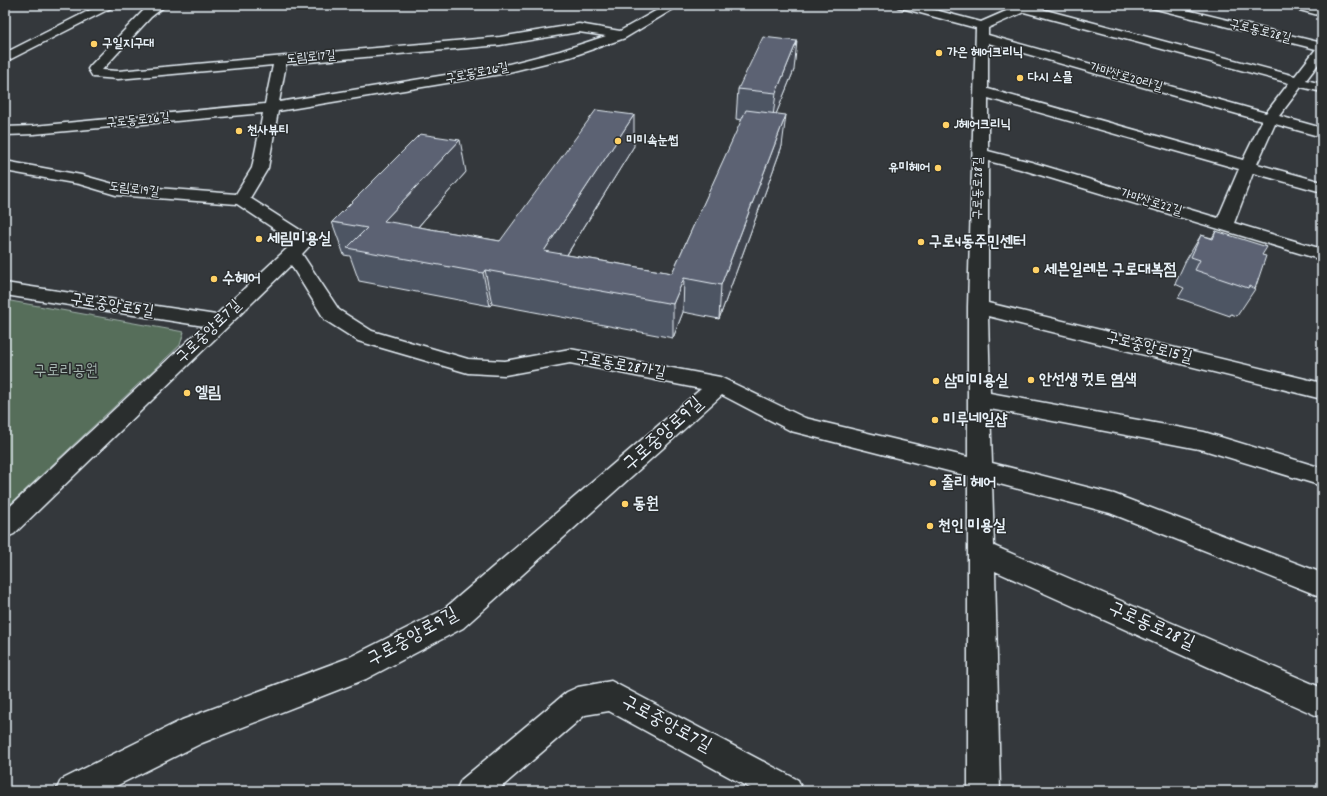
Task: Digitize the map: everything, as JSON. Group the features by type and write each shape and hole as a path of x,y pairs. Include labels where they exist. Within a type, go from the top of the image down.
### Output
{"street":[{"path":"5,58 109,5"},
{"name":"도림로17길","path":"160,5 147,14 95,69 98,74 118,75 500,42 579,28 621,35"},
{"name":"구로동로26길","path":"5,131 34,130 270,108 501,70 565,54 621,35 674,5"},
{"path":"902,5 982,31 1027,6 1322,88"},
{"name":"구로동로28길","path":"1152,5 1322,49"},
{"path":"1292,5 1322,12"},
{"name":"구로동로28길","path":"982,31 979,154 978,307 984,791"},
{"name":"가마산로20라길","path":"982,31 1322,133"},
{"path":"1224,225 1248,166 1271,118 1322,49"},
{"path":"241,199 260,168 280,61"},
{"path":"980,91 1322,187"},
{"name":"가마산로22길","path":"979,154 1025,165 1322,255"},
{"name":"도림로19길","path":"5,166 81,180 116,190 241,199"},
{"name":"구로중앙로7길","path":"5,527 305,241 241,199"},
{"name":"구로동로28가길","path":"292,253 332,316 365,336 468,366 505,368 570,356 720,385 799,425 979,469"},
{"name":"구로중앙로5길","path":"5,289 220,322"},
{"name":"구로중앙로15길","path":"978,307 1321,396"},
{"name":"구로중앙로9길","path":"72,791 193,731 356,669 453,619 720,385"},
{"path":"979,399 1204,441 1322,477"},
{"path":"979,469 1114,504 1322,585"},
{"name":"구로동로28길","path":"980,552 1322,703"},
{"name":"구로중앙로7길","path":"472,791 578,702 611,696 787,791"}],"green space":[{"name":"구로리공원","path":"5,300 184,332 180,345 5,509"}],"building":[{"path":"763,37 797,41 776,93 738,89"},
{"path":"596,110 634,115 544,251 672,273 746,110 786,115 721,285 684,278 673,304 485,270 483,273 347,248 367,228 332,222 420,134 460,140 384,221 500,241"},
{"path":"1216,231 1267,247 1262,255 1266,256 1255,289 1195,270 1200,260 1191,257 1201,235 1213,239"}],"place":[{"name":"구일지구대","path":"94,44"},
{"name":"가은 헤어크리닉","path":"939,53"},
{"name":"다시 스믈","path":"1020,78"},
{"name":"J헤어크리닉","path":"946,125"},
{"name":"천사뷰티","path":"239,131"},
{"name":"미미속눈썹","path":"618,141"},
{"name":"유미헤어","path":"938,168"},
{"name":"세림미용실","path":"259,239"},
{"name":"구로4동주민센터","path":"921,242"},
{"name":"세븐일레븐 구로대복점","path":"1036,270"},
{"name":"수헤어","path":"214,279"},
{"name":"안선생 컷트 염색","path":"1031,380"},
{"name":"삼미미용실","path":"936,381"},
{"name":"엘림","path":"187,393"},
{"name":"미루네일샵","path":"935,420"},
{"name":"줄리 헤어","path":"933,483"},
{"name":"동원","path":"625,504"},
{"name":"천인 미용실","path":"930,526"}]}
